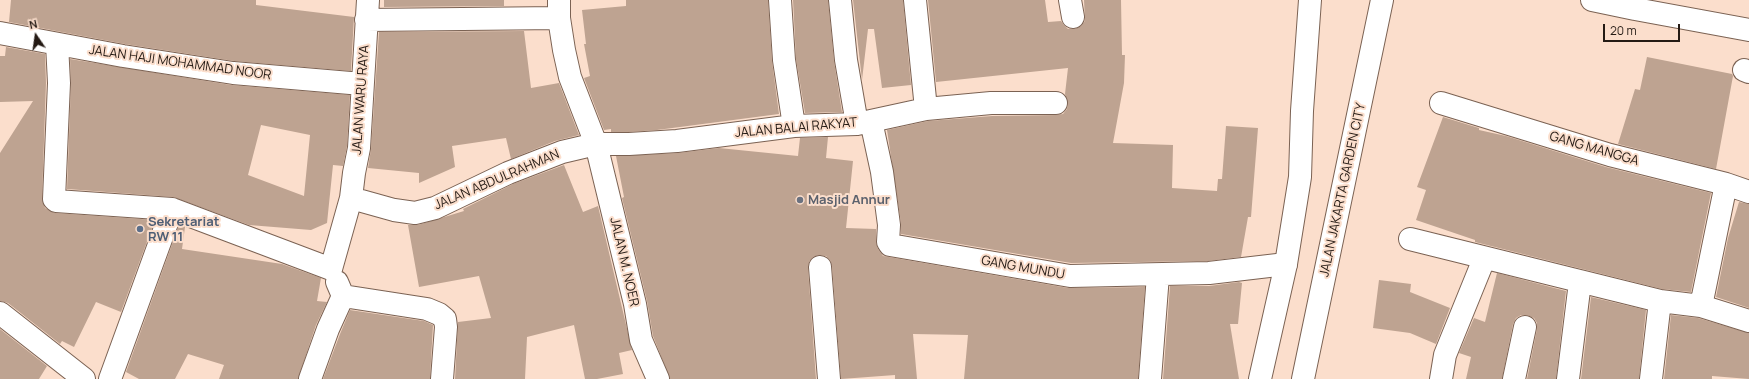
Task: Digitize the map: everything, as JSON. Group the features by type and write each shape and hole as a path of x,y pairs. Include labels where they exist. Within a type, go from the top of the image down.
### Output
{"street":[{"path":"780,0 784,60 794,126"},
{"path":"840,0 846,60 864,123 926,109 992,103 1056,103"},
{"path":"915,0 926,109"},
{"path":"1260,379 1286,264 1300,177 1302,111 1310,0"},
{"name":"JALAN JAKARTA GARDEN CITY","path":"1303,379 1382,0"},
{"path":"1592,0 1635,10 1749,30"},
{"path":"367,10 559,9"},
{"name":"JALAN M. NOER","path":"559,9 564,50 570,77 596,144 635,304 642,340 658,379"},
{"name":"JALAN WARU RAYA","path":"331,269 351,198 359,148 367,10"},
{"name":"JALAN HAJI MOHAMMAD NOOR","path":"0,33 233,74 362,84"},
{"path":"57,44 59,90 54,199 56,201 172,209 331,269 343,296 328,329 310,379"},
{"name":"GANG MANGGA","path":"1441,103 1610,155 1726,184 1749,192"},
{"name":"JALAN BALAI RAKYAT","path":"596,144 629,144 677,141 794,126 864,123 882,172 889,225 888,242 890,246"},
{"name":"JALAN ABDULRAHMAN","path":"351,198 394,210 415,213 435,208 508,173 562,152 596,144"},
{"path":"1701,306 1726,184"},
{"path":"110,379 172,209"},
{"path":"1410,239 1484,259 1660,301 1701,306 1749,321"},
{"name":"GANG MUNDU","path":"890,246 1070,276 1209,273 1286,264"},
{"path":"1441,379 1445,356 1484,259"},
{"path":"820,266 829,379"},
{"path":"1150,379 1158,274"},
{"path":"1568,379 1580,282"},
{"path":"343,296 427,309 439,314 445,319 446,327 442,379"},
{"path":"1651,379 1660,301"},
{"path":"0,313 84,379"},
{"path":"1514,379 1525,327"}],"building":[{"path":"11,0 256,0 256,5 354,17 351,71 234,61 125,44 9,22"},
{"path":"384,0 504,0 504,6 384,7"},
{"path":"626,0 768,0 772,61 779,114 657,130 611,132 611,129 604,130 584,78 590,76 584,44 586,44 582,10 626,6"},
{"path":"793,0 828,0 834,61 842,112 805,113 796,59"},
{"path":"853,0 903,0 911,85 882,88 874,29 868,29 862,80"},
{"path":"928,0 1045,0 1048,22 1061,21 1068,29 1075,29 1081,26 1085,21 1084,0 1121,0 1122,55 1125,55 1124,83 1113,143 1173,145 1172,188 1217,191 1218,179 1222,179 1226,126 1258,128 1251,217 1248,217 1241,257 1208,261 1071,263 901,234 901,223 887,130 928,121 992,116 1063,114 1067,109 1068,103 1065,94 1068,68 936,82"},
{"path":"524,31 531,88 559,83 579,135 555,141 511,159 506,138 452,146 455,167 419,183 419,173 368,168 371,149 379,32"},
{"path":"6,47 45,54 46,83 42,198 45,208 55,213 155,220 121,312 96,302 74,347 62,341 60,344 8,303 0,301 0,153 33,101 0,102 0,56 5,56"},
{"path":"1647,57 1732,74 1733,76 1716,169 1618,144 1635,89 1640,90"},
{"path":"70,59 231,85 350,95 347,146 343,166 333,165 327,223 311,230 249,225 173,197 67,189 71,84","holes":["261,125 310,135 304,196 248,175"]},
{"path":"1443,117 1479,128 1479,130 1506,136 1606,167 1711,193 1691,292 1662,289 1475,242 1475,240 1416,220 1426,190 1417,187"},
{"path":"828,137 826,158 853,161 846,228 876,229 876,242 878,249 883,256 1068,288 1145,287 1138,379 964,379 968,335 913,334 917,379 895,379 895,375 841,379 832,266 830,260 826,256 819,255 813,257 809,262 808,268 816,379 670,379 653,336 647,301 622,198 624,197 616,156 678,153 719,148 798,156 800,138"},
{"path":"564,165 583,212 598,206 632,350 619,353 623,374 597,379 585,379 574,325 527,337 525,379 455,379 458,322 491,318 479,276 419,287 408,225 418,225 464,211 463,209 513,184"},
{"path":"1739,202 1749,204 1749,308 1716,297 1728,238"},
{"path":"179,225 185,227 182,249 282,264 321,278 317,301 327,302 316,325 298,379 219,379 224,365 188,354 175,379 139,379 126,372"},
{"path":"1497,273 1566,291 1556,379 1527,379 1537,323 1534,318 1527,315 1521,315 1516,318 1513,324 1502,379 1466,379 1471,357 1459,353 1474,318 1485,322"},
{"path":"1379,280 1411,284 1410,292 1450,308 1436,344 1410,333 1373,328"},
{"path":"1239,282 1242,283 1238,324 1230,324 1239,379 1163,379 1170,286 1209,286"},
{"path":"1591,297 1646,310 1639,379 1581,379"},
{"path":"350,310 424,321 433,325 430,379 323,379"},
{"path":"1671,315 1698,318 1749,333 1749,379 1712,376 1712,379 1664,379"},
{"path":"0,329 47,366 39,379 0,379"}],"place":[{"name":"Masjid Annur","path":"800,200"},
{"name":"Sekretariat RW 11","path":"140,229"}]}
